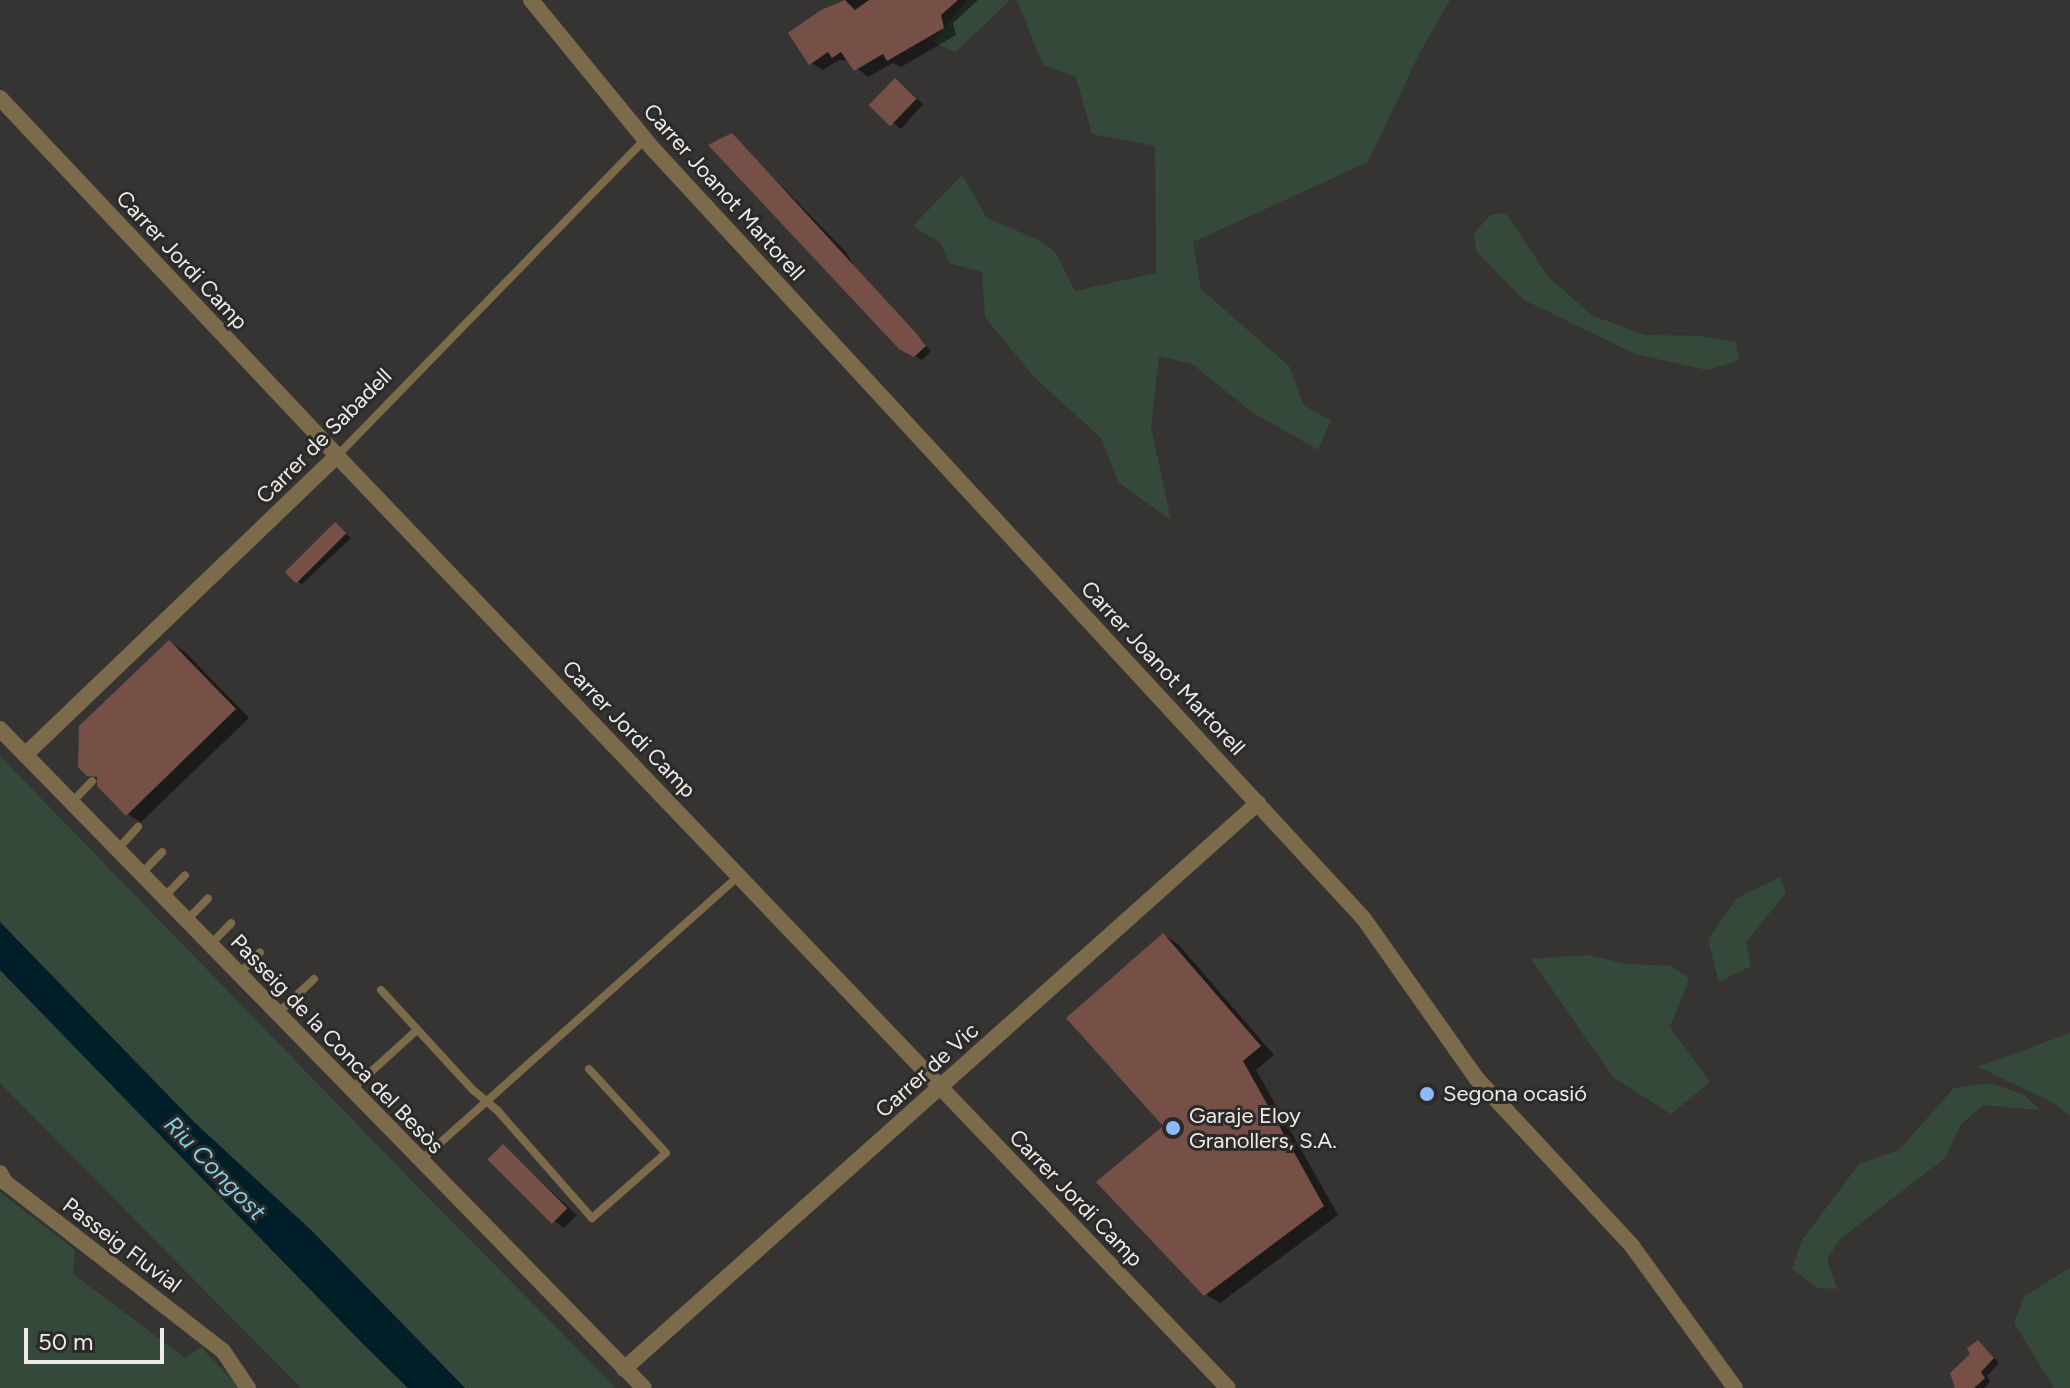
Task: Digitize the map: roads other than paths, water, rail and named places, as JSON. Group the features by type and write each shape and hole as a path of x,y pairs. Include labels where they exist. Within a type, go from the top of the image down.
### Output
{"street":[{"name":"Carrer Joanot Martorell","path":"531,0 645,139 1364,919 1477,1079 1632,1246 1735,1388"},
{"name":"Carrer Jordi Camp","path":"0,98 337,456 1228,1388"},
{"name":"Carrer de Sabadell","path":"25,755 337,456"},
{"name":"Passeig de la Conca del Besòs","path":"0,729 644,1388"},
{"name":"Carrer de Vic","path":"624,1369 1258,803"},
{"name":"Passeig Fluvial","path":"0,1173 5,1182 223,1351 248,1388"}],"lane":[{"name":"Carrer de Sabadell","path":"337,456 645,139"},
{"path":"72,803 92,781"},
{"path":"117,849 138,827"},
{"path":"141,873 162,852"},
{"path":"164,897 185,875"},
{"path":"420,1161 739,876"},
{"path":"187,921 208,898"},
{"path":"210,945 231,923"},
{"path":"239,974 260,952"},
{"path":"277,1014 314,979"},
{"path":"381,990 473,1090 486,1099 592,1218 666,1153 589,1069"},
{"path":"351,1090 417,1030"}],"water":[{"name":"Riu Congost","path":"0,922 194,1122 311,1230 465,1388 408,1388 362,1343 0,970"}],"place":[{"name":"Segona ocasió","path":"1427,1094"},
{"name":"Garaje Eloy Granollers, S.A.","path":"1173,1128"}]}
